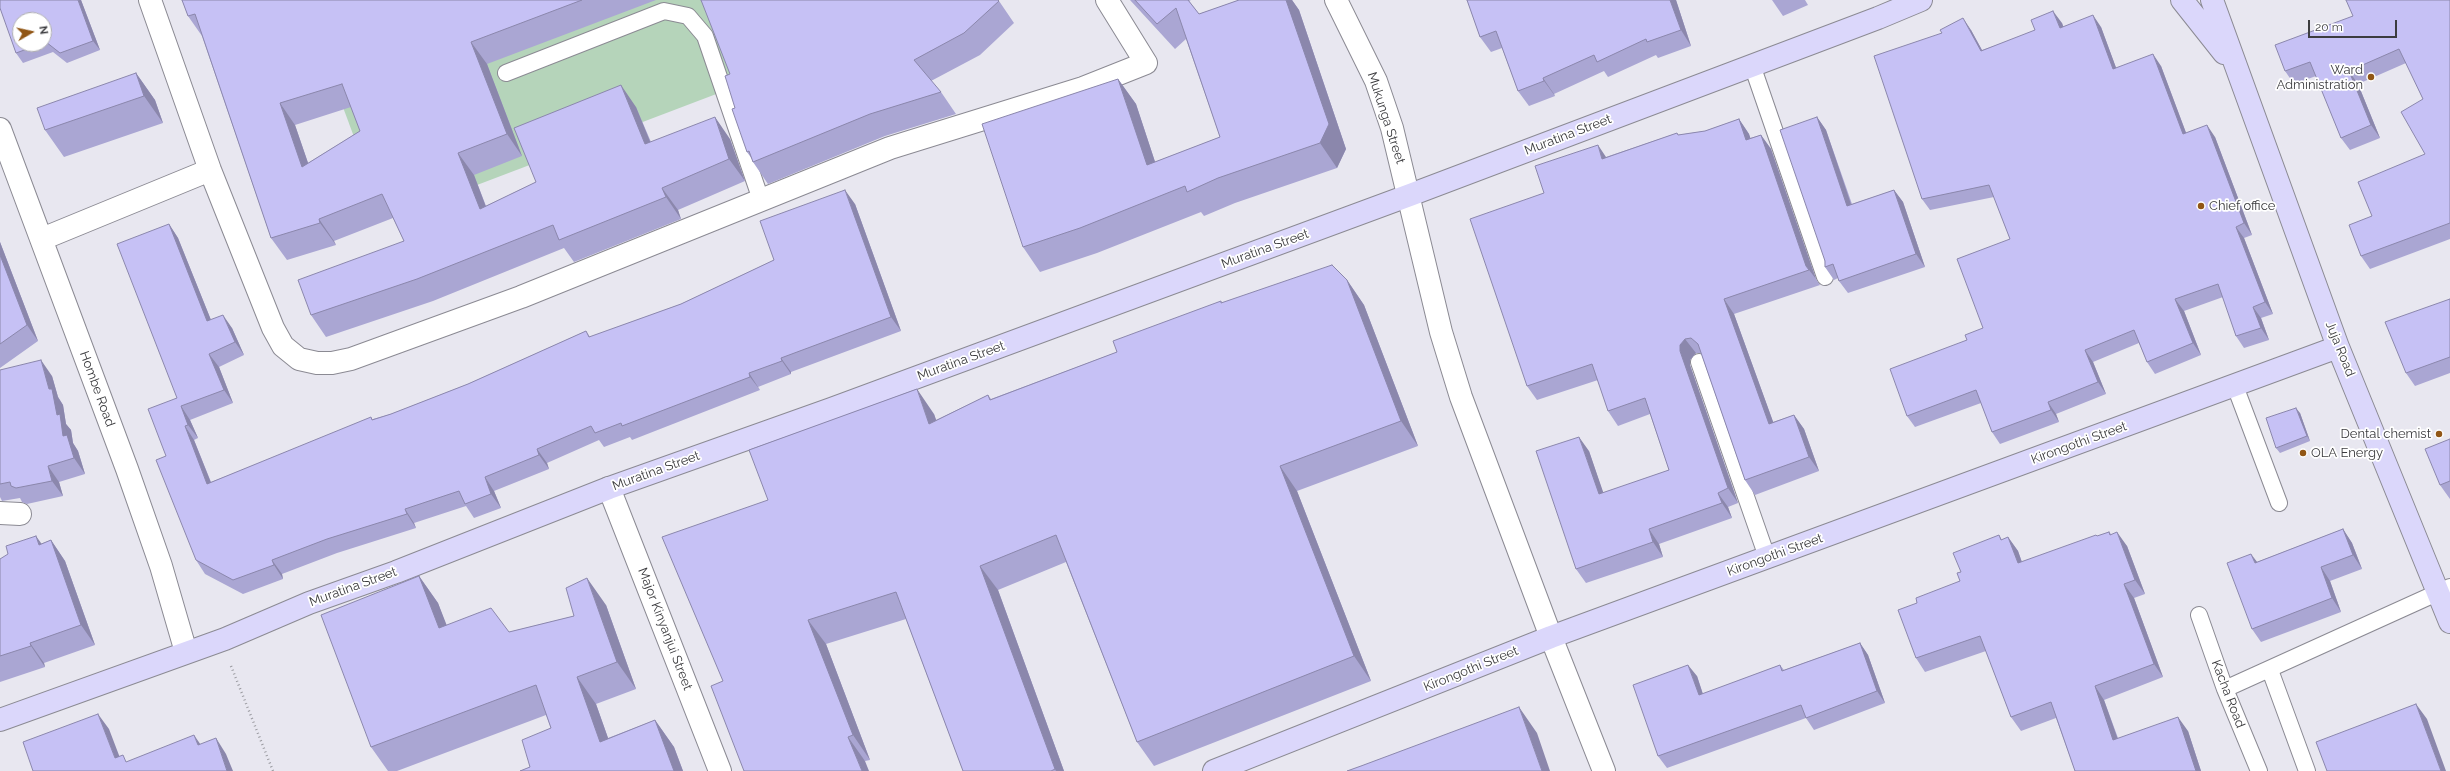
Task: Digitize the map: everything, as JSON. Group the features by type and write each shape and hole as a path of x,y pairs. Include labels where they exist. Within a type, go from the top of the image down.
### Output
{"main road":[{"name":"Muratina Street","path":"0,720 225,639 309,603 396,572 609,488 838,406 1410,195 1878,18 1921,0"},
{"name":"Juja Road","path":"2182,0 2239,73"},
{"name":"Juja Road","path":"2212,0 2338,347 2444,589 2450,622"},
{"name":"Kirongothi Street","path":"1214,771 1551,637 2338,347"}],"street":[{"path":"150,0 210,170 272,328 283,346 299,359 317,363 332,363 351,359 521,296 890,148 1083,88 1146,63 1107,0"},
{"name":"Mukunga Street","path":"1336,0 1376,81 1392,128 1410,195 1441,332 1461,397 1551,637 1604,771"},
{"name":"Hombe Road","path":"0,129 42,239 161,566 186,652"},
{"path":"42,239 210,170"},
{"name":"Major Kinyanjui Street","path":"609,488 720,771"}],"lane":[{"path":"506,73 664,11 688,16 705,36 761,200"},
{"path":"1752,65 1825,276"},
{"path":"1700,362 1767,557"},
{"path":"2235,386 2279,504"},
{"path":"2225,689 2270,670 2444,589"},
{"name":"Kacha Road","path":"2199,616 2225,689 2259,771"},
{"path":"2270,670 2307,771"}],"path":[{"path":"225,639 224,649 273,771"}],"green space":[{"path":"303,0 885,0 903,23 385,220"}],"building":[{"path":"0,0 78,0 93,41 60,53 52,47 52,12 12,12 12,42 0,8"},
{"path":"182,0 582,0 471,42 507,134 458,153 480,209 536,182 514,128 621,85 645,144 715,117 729,159 662,188 666,197 559,240 553,225 417,279 311,315 298,280 404,241 382,194 319,219 320,223 271,238 195,14 188,16","holes":["342,84 360,131 302,167 280,103"]},
{"path":"701,0 999,1 964,33 914,60 941,92 870,114 753,162 749,151 747,152 732,109 735,108 725,76 730,74"},
{"path":"1135,0 1188,0 1199,14 1239,0 1286,0 1329,124 1320,143 1218,178 1187,192 1185,186 1080,228 1023,247 982,124 1118,79 1147,165 1220,137 1176,8 1157,24"},
{"path":"1467,0 1670,0 1681,30 1647,42 1646,39 1597,62 1594,55 1543,78 1544,81 1518,91 1496,31 1480,37"},
{"path":"2346,0 2450,0 2450,223 2361,256 2349,225 2372,216 2358,182 2425,154 2401,112 2423,99 2399,49 2349,71 2371,125 2341,138 2310,62 2285,71 2275,45 2353,16"},
{"path":"2053,11 2060,28 2093,15 2113,69 2153,54 2183,134 2207,125 2244,223 2236,227 2265,302 2253,307 2261,328 2236,336 2218,284 2175,299 2193,343 2147,362 2134,330 2085,350 2098,382 2048,402 2051,410 1992,432 1976,390 1907,416 1890,369 1967,340 1965,335 1983,328 1957,259 2010,239 1989,185 1922,199 1874,56 1942,33 1940,30 1963,18 1981,51 2035,30 2031,20"},
{"path":"136,73 144,96 45,130 37,108"},
{"path":"1817,117 1847,206 1894,190 1916,254 1839,281 1833,264 1825,267 1825,261 1780,130"},
{"path":"1739,119 1746,140 1761,135 1806,266 1809,270 1724,299 1769,424 1794,415 1809,457 1745,480 1698,344 1691,338 1685,339 1680,345 1680,351 1728,488 1718,493 1722,503 1649,529 1653,542 1576,569 1536,451 1579,437 1599,494 1669,470 1645,398 1608,411 1592,364 1527,386 1470,219 1544,193 1535,166 1598,145 1602,159 1677,133 1678,135 1705,131"},
{"path":"845,190 891,317 781,358 782,361 749,373 750,377 622,426 621,423 595,433 591,426 537,449 539,455 485,477 491,494 465,504 459,491 405,509 407,514 327,539 272,560 274,565 233,580 196,560 156,460 166,456 148,409 177,398 117,244 169,224 207,321 223,315 235,342 209,354 224,390 181,406 188,425 185,426 207,484 371,417 372,420 391,414 468,384 586,331 589,337 681,304 774,260 760,221"},
{"path":"0,255 27,325 0,344"},
{"path":"1332,265 1347,280 1401,421 1280,466 1354,656 1137,742 1056,535 980,566 1055,769 1051,771 963,771 896,592 808,620 853,735 848,737 862,771 744,771 711,686 723,681 662,537 768,500 749,450 917,389 929,424 988,395 990,400 1117,352 1113,341 1221,301 1221,303"},
{"path":"2450,299 2450,357 2406,373 2385,322"},
{"path":"41,360 49,389 52,389 57,415 60,414 63,436 67,435 74,458 48,466 52,481 16,488 11,486 10,482 0,484 0,370"},
{"path":"2296,408 2307,436 2276,448 2266,418"},
{"path":"2450,439 2450,481 2440,485 2425,449"},
{"path":"2343,529 2353,555 2321,567 2332,598 2252,629 2227,563 2251,554 2255,563"},
{"path":"2109,532 2110,535 2117,532 2135,580 2124,584 2154,664 2095,686 2113,740 2178,717 2196,771 2075,771 2051,702 2011,717 1980,636 1916,658 1898,610 1917,603 1916,598 1960,581 1957,573 1961,572 1953,553 1999,535 2001,540 2008,537 2018,563 2096,535"},
{"path":"36,536 39,545 51,540 81,625 30,643 31,646 0,656 0,559 8,554 6,546"},
{"path":"419,576 439,628 491,608 509,632 574,616 566,588 587,578 617,662 577,677 600,742 655,720 674,771 520,771 530,767 522,740 551,728 536,685 371,747 321,615"},
{"path":"1860,643 1877,691 1806,718 1801,705 1658,756 1633,685 1688,665 1699,695 1780,665 1782,671"},
{"path":"2416,704 2441,771 2327,771 2316,742"},
{"path":"1519,707 1542,771 1347,771 1361,766"},
{"path":"98,714 115,758 123,755 126,762 194,735 198,745 216,738 227,771 33,771 23,742"}],"place":[{"name":"Ward Administration","path":"2371,77"},
{"name":"Chief office","path":"2201,206"},
{"name":"Dental chemist","path":"2439,434"},
{"name":"OLA Energy","path":"2303,453"}]}
